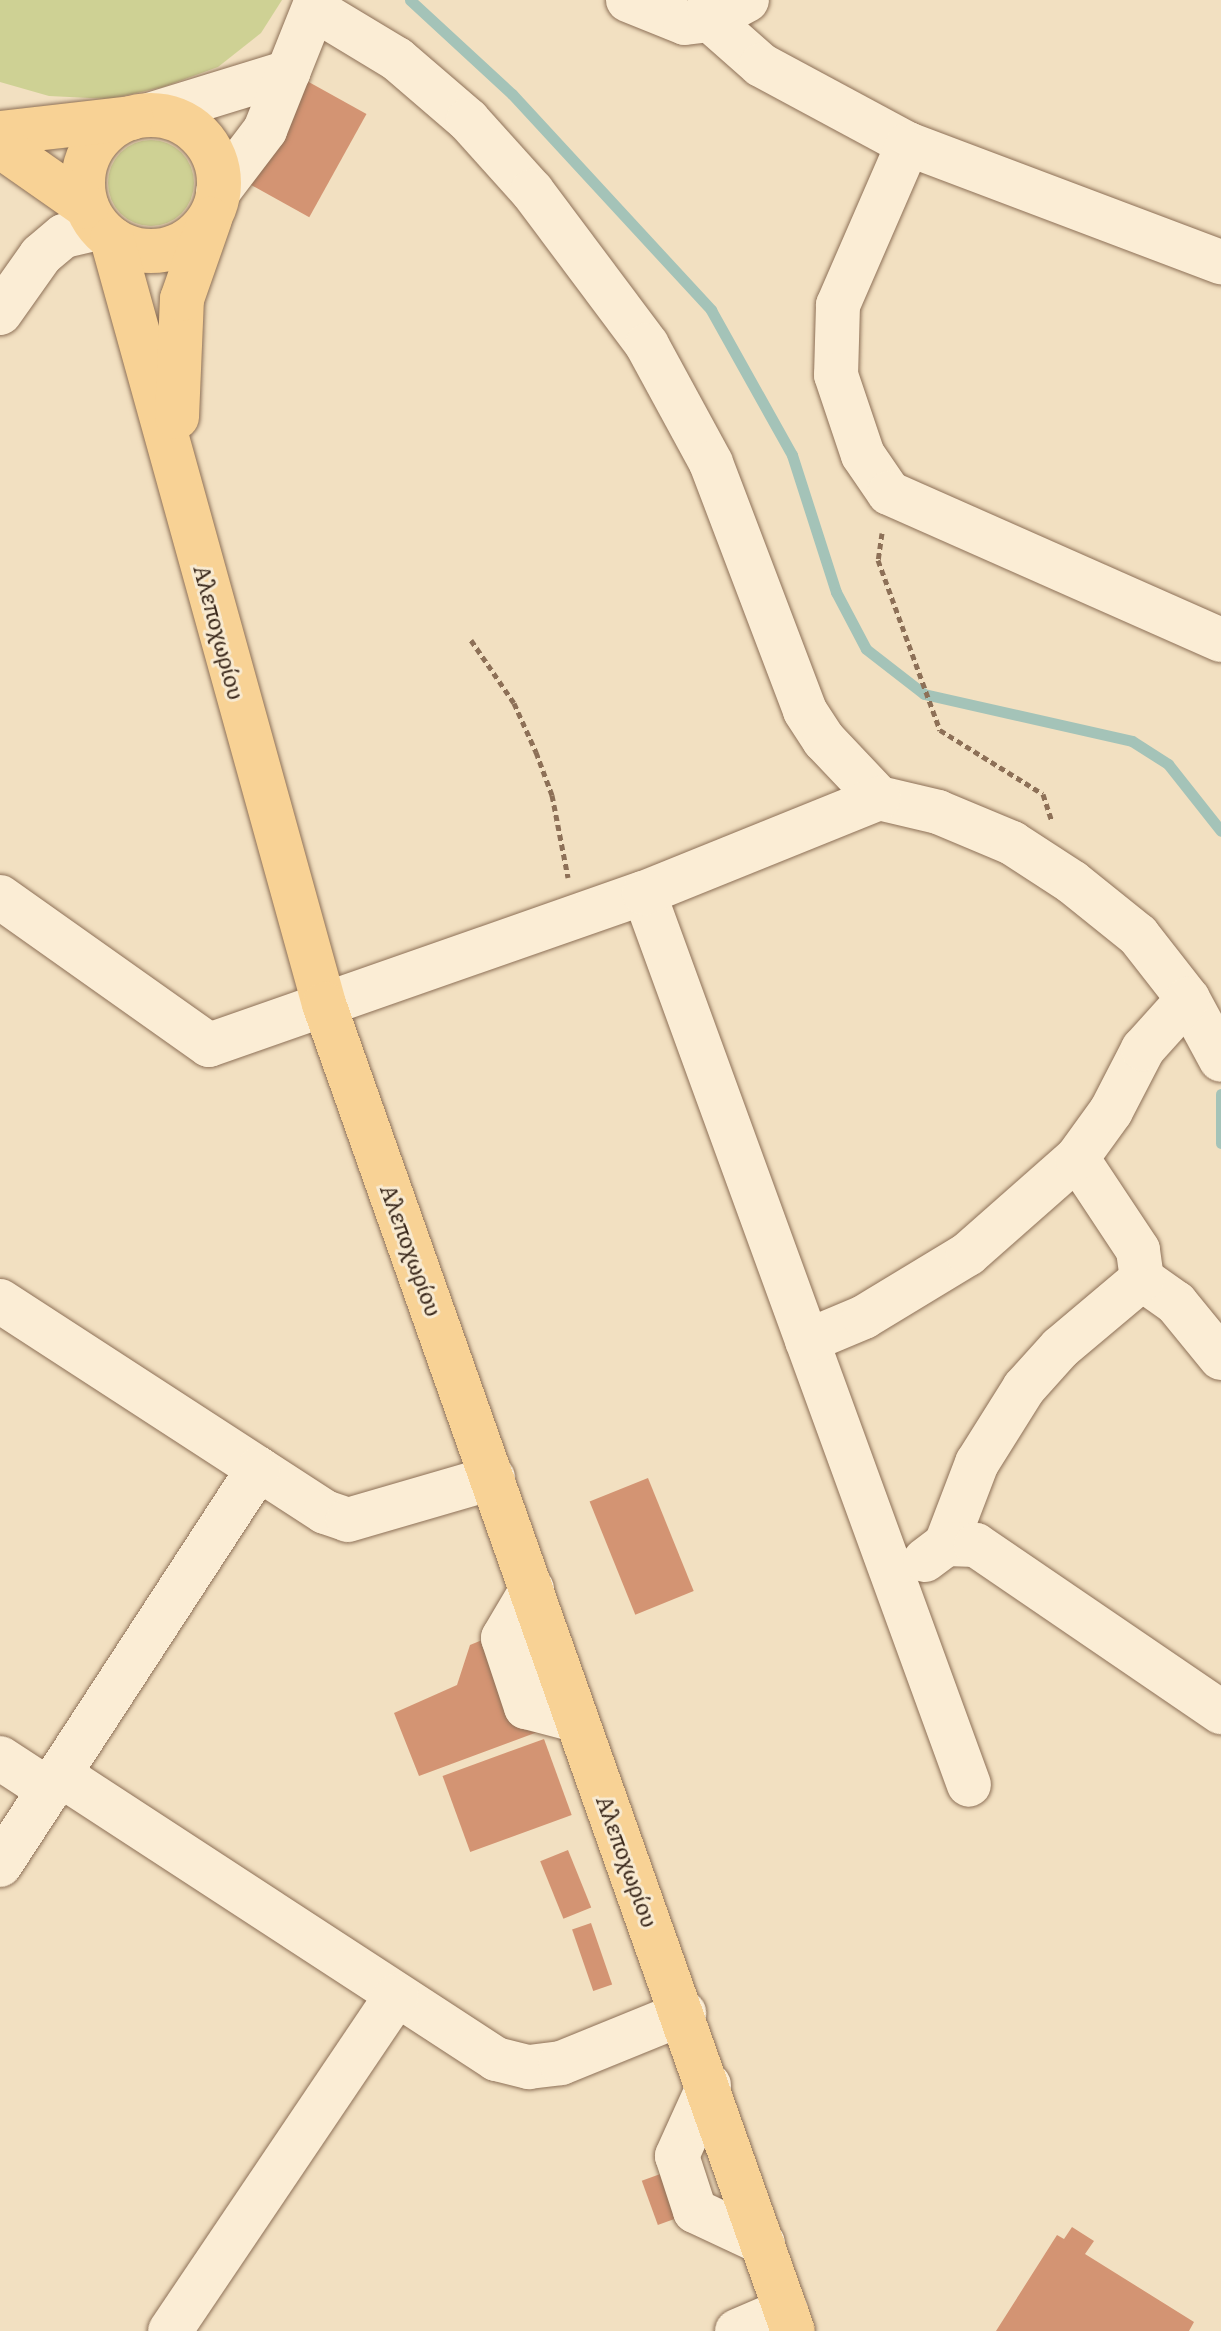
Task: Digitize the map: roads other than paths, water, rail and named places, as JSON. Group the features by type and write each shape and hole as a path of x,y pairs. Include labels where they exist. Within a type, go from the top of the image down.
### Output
{"main road":[{"path":"100,225 83,182 89,155 106,132 143,116"},
{"path":"0,133 143,116 186,126 201,138 212,154 216,201 192,237 169,248 144,251 100,225 0,146"},
{"name":"Αλεποχωρίου","path":"179,475 179,321 197,247 216,201"},
{"name":"Αλεποχωρίου","path":"100,225 179,475 324,1004 576,1720 684,2013 790,2320"}],"street":[{"path":"628,0 685,23 722,7 761,65 908,144 1221,262"},
{"path":"216,201 265,130 315,4 397,59 468,120 532,191 647,345 711,463 805,711 824,740 879,798 938,812 1012,843 1060,874 1138,935 1188,999 1221,1060"},
{"path":"143,116 289,72"},
{"path":"908,144 838,305 833,342 848,418 863,455 889,493 1221,640"},
{"path":"0,313 41,255 64,236 100,225"},
{"path":"0,897 209,1045 564,917 644,893 879,798"},
{"path":"644,893 897,1580 969,1785"},
{"path":"807,1341 864,1317 968,1254 1077,1158 1111,1111 1143,1049 1188,999"},
{"path":"1077,1158 1133,1240 1142,1279 1176,1303 1221,1358"},
{"path":"897,1580 946,1544 977,1463 1024,1388 1060,1348 1142,1279"},
{"path":"0,1301 258,1469 348,1520 493,1478"},
{"path":"0,1865 258,1469"},
{"path":"946,1544 976,1545 1011,1565 1221,1712"},
{"path":"0,1758 54,1782 496,2059 529,2067 617,2044 684,2013"},
{"path":"170,2331 397,1995"},
{"path":"737,2331 790,2320"}],"waterway":[{"path":"410,0 512,94 711,310 792,455 836,592 866,649 924,694 1132,741 1168,764 1221,831"},
{"path":"1221,1094 1221,1143"}]}
